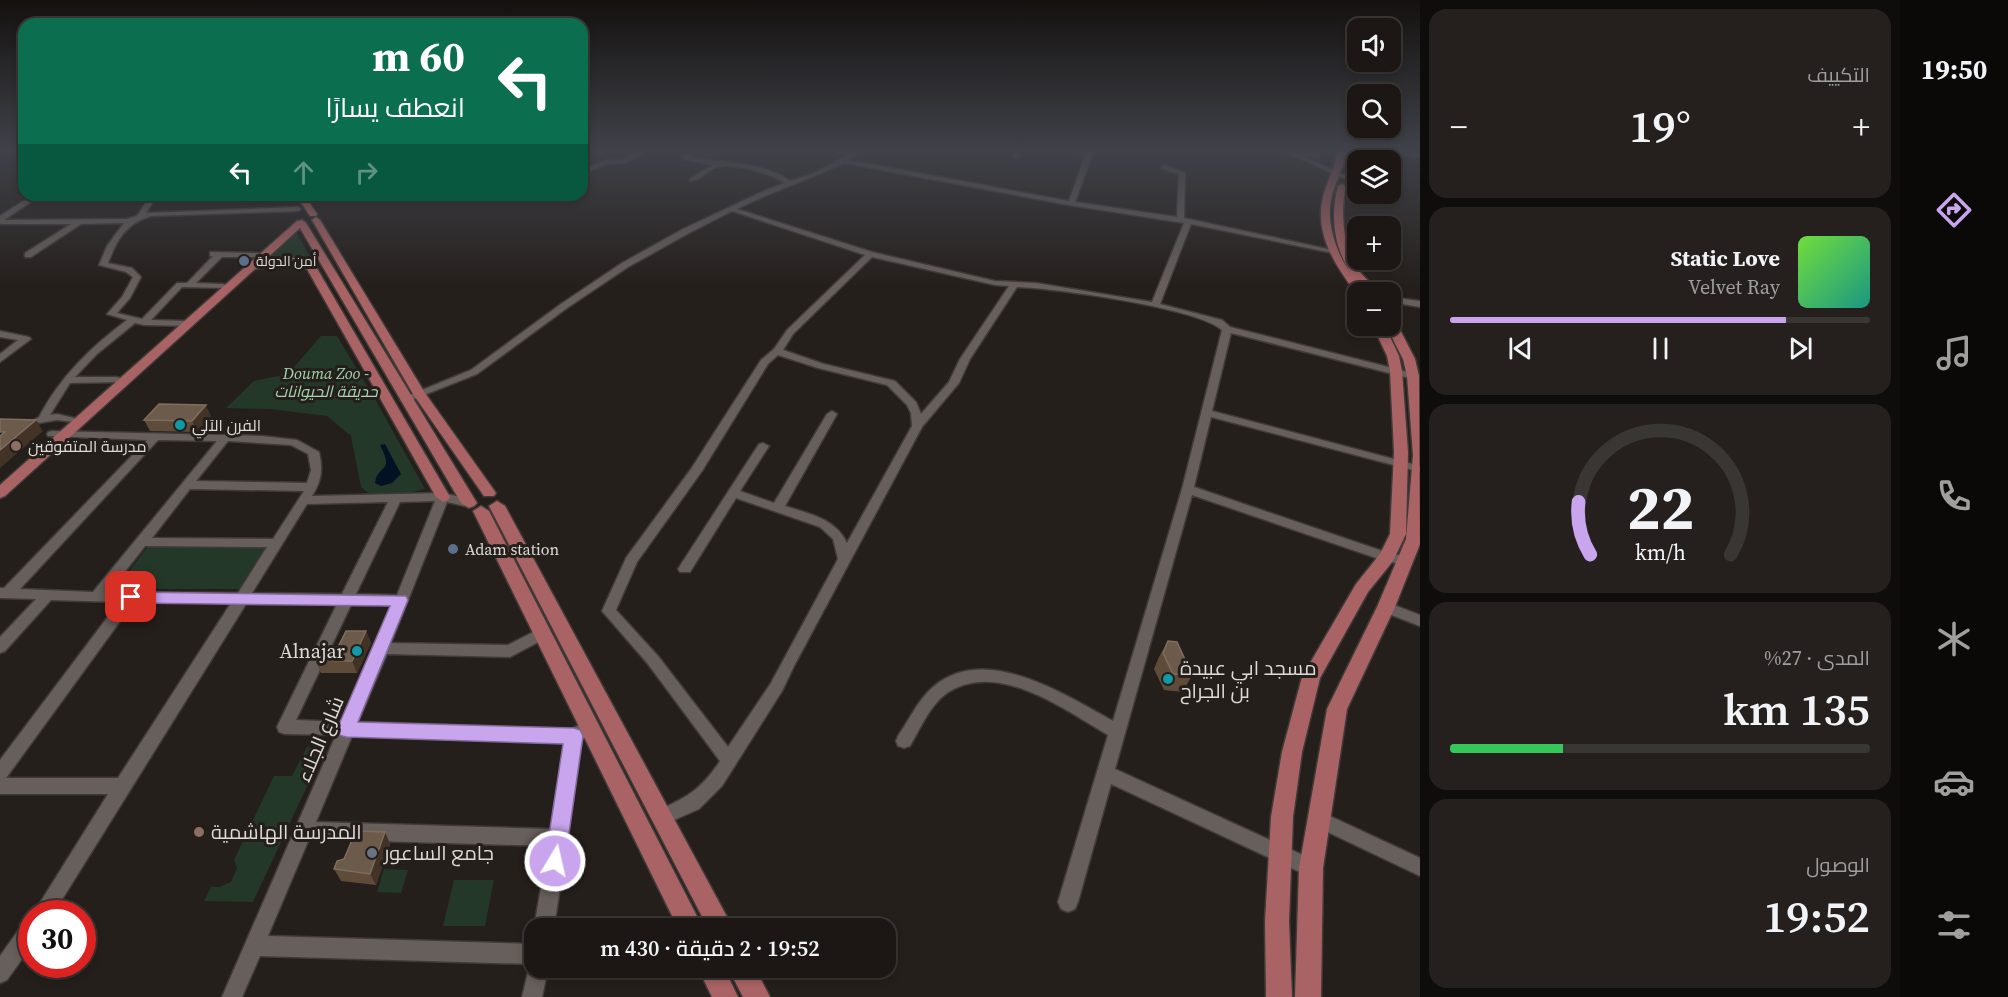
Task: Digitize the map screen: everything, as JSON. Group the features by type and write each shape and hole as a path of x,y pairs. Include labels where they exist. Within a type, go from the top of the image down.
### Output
{"main road":[{"path":"1329,195 1326,210 1333,251 1338,262 1354,282"},
{"path":"1338,195 1337,211 1346,254 1350,264 1365,282"},
{"path":"294,201 299,219 325,264 419,394 484,503 607,714 716,918"},
{"path":"304,201 405,399 484,503 543,633 581,731 634,815 686,918"},
{"path":"0,482 184,324 299,219 314,217"},
{"path":"0,493 63,429 116,380 184,324 223,286 255,261 289,261 303,262 311,267 443,497"},
{"path":"311,267 325,264"},
{"path":"343,321 364,315"},
{"path":"1308,997 1311,868 1337,709 1386,607 1396,558 1403,365 1385,336"},
{"path":"1279,997 1277,921 1282,816 1292,752 1311,677 1362,588 1414,539 1419,460 1403,365 1394,336"},
{"path":"581,731 607,714"},
{"path":"634,815 660,811"},
{"path":"716,978 725,997"},
{"path":"747,978 757,997"}],"street":[{"path":"405,399 474,372 564,306 625,265 686,231 761,195"},
{"path":"1033,195 1184,220 1333,251"},
{"path":"1072,202 1075,195"},
{"path":"1155,305 1184,220 1183,195"},
{"path":"0,220 29,201"},
{"path":"150,201 140,217 127,224 111,246 103,265 129,270 137,277 126,298 111,315 144,322 184,324"},
{"path":"731,209 870,254 995,283 1015,283 1155,305 1219,322 1227,329 1403,365"},
{"path":"0,220 127,221 151,214 299,219"},
{"path":"28,255 81,220"},
{"path":"189,285 216,254 255,261"},
{"path":"728,759 653,660 609,611 631,561 696,471 764,362 777,351 790,332 870,254"},
{"path":"660,811 693,803 708,791 777,687 844,558 917,426 954,383 966,359 1015,283"},
{"path":"144,322 180,285 223,286"},
{"path":"1401,301 1420,304"},
{"path":"42,419 66,380 90,353 133,320"},
{"path":"1068,902 1188,489 1227,329"},
{"path":"0,334 26,339 0,359"},
{"path":"777,351 821,366 891,383 912,404 916,413 917,426"},
{"path":"66,380 116,380"},
{"path":"1207,412 1400,463 1419,460"},
{"path":"777,509 832,414"},
{"path":"30,422 57,417 63,429 155,437 293,442 313,452 317,470 312,486 51,900"},
{"path":"4,593 155,437"},
{"path":"97,597 225,438"},
{"path":"685,569 763,446"},
{"path":"186,485 312,486"},
{"path":"1188,489 1396,558"},
{"path":"733,494 824,524 834,531 842,542 844,558"},
{"path":"303,500 443,497 484,503"},
{"name":"شارع الجلاء","path":"232,997 382,648 443,497"},
{"path":"396,498 285,728 581,731 546,918"},
{"path":"140,542 276,543"},
{"path":"4,593 97,597 400,600"},
{"path":"0,647 47,596"},
{"path":"0,773 131,597"},
{"path":"1386,607 1420,621"},
{"path":"382,648 510,651 543,633"},
{"path":"904,741 940,690 966,676 993,674 1020,680 1117,732"},
{"path":"1105,772 1311,868"},
{"path":"0,786 123,786"},
{"path":"1319,819 1420,867"},
{"path":"305,830 559,838"},
{"path":"254,946 524,954"},
{"path":"0,973 18,948"},
{"path":"532,997 536,978"}],"green space":[{"path":"297,233 314,264 297,260 258,264 291,234"},
{"name":"Douma Zoo - حديقة الحيوانات","path":"321,336 337,336 425,489 400,495 372,496 361,487 351,436 327,416 270,409 226,408 254,381 288,374"},
{"path":"149,545 267,545 240,589 115,589"},
{"path":"307,747 325,748 253,902 204,901 211,887 219,887 231,882 237,868 234,860 274,776 292,776"},
{"path":"384,869 408,870 401,893 377,892"},
{"path":"454,880 494,880 485,926 443,926"}],"water":[{"path":"385,444 401,474 392,483 381,486 375,483 386,464 380,445"}],"building":[{"path":"159,404 206,405 192,421 144,420"},
{"path":"0,419 36,420 0,450 0,436 5,432 0,432"},
{"path":"346,631 366,631 352,661 315,660 322,647 338,647"},
{"path":"1168,641 1177,642 1192,675 1173,674 1163,653"},
{"path":"356,831 385,832 370,874 334,869 337,861 344,859"}],"place":[{"name":"أمن الدولة","path":"244,261"},
{"name":"الفرن الآلي","path":"180,425"},
{"name":"مدرسة المتفوقين","path":"16,446"},
{"name":"Adam station","path":"453,549"},
{"name":"Alnajar","path":"357,651"},
{"name":"مسجد ابي عبيدة بن الجراح","path":"1168,679"},
{"name":"المدرسة الهاشمية","path":"199,832"},
{"name":"جامع الساعور","path":"372,853"}],"route":[{"path":"131,597 400,600 382,648 346,729 574,736 555,861"}]}
